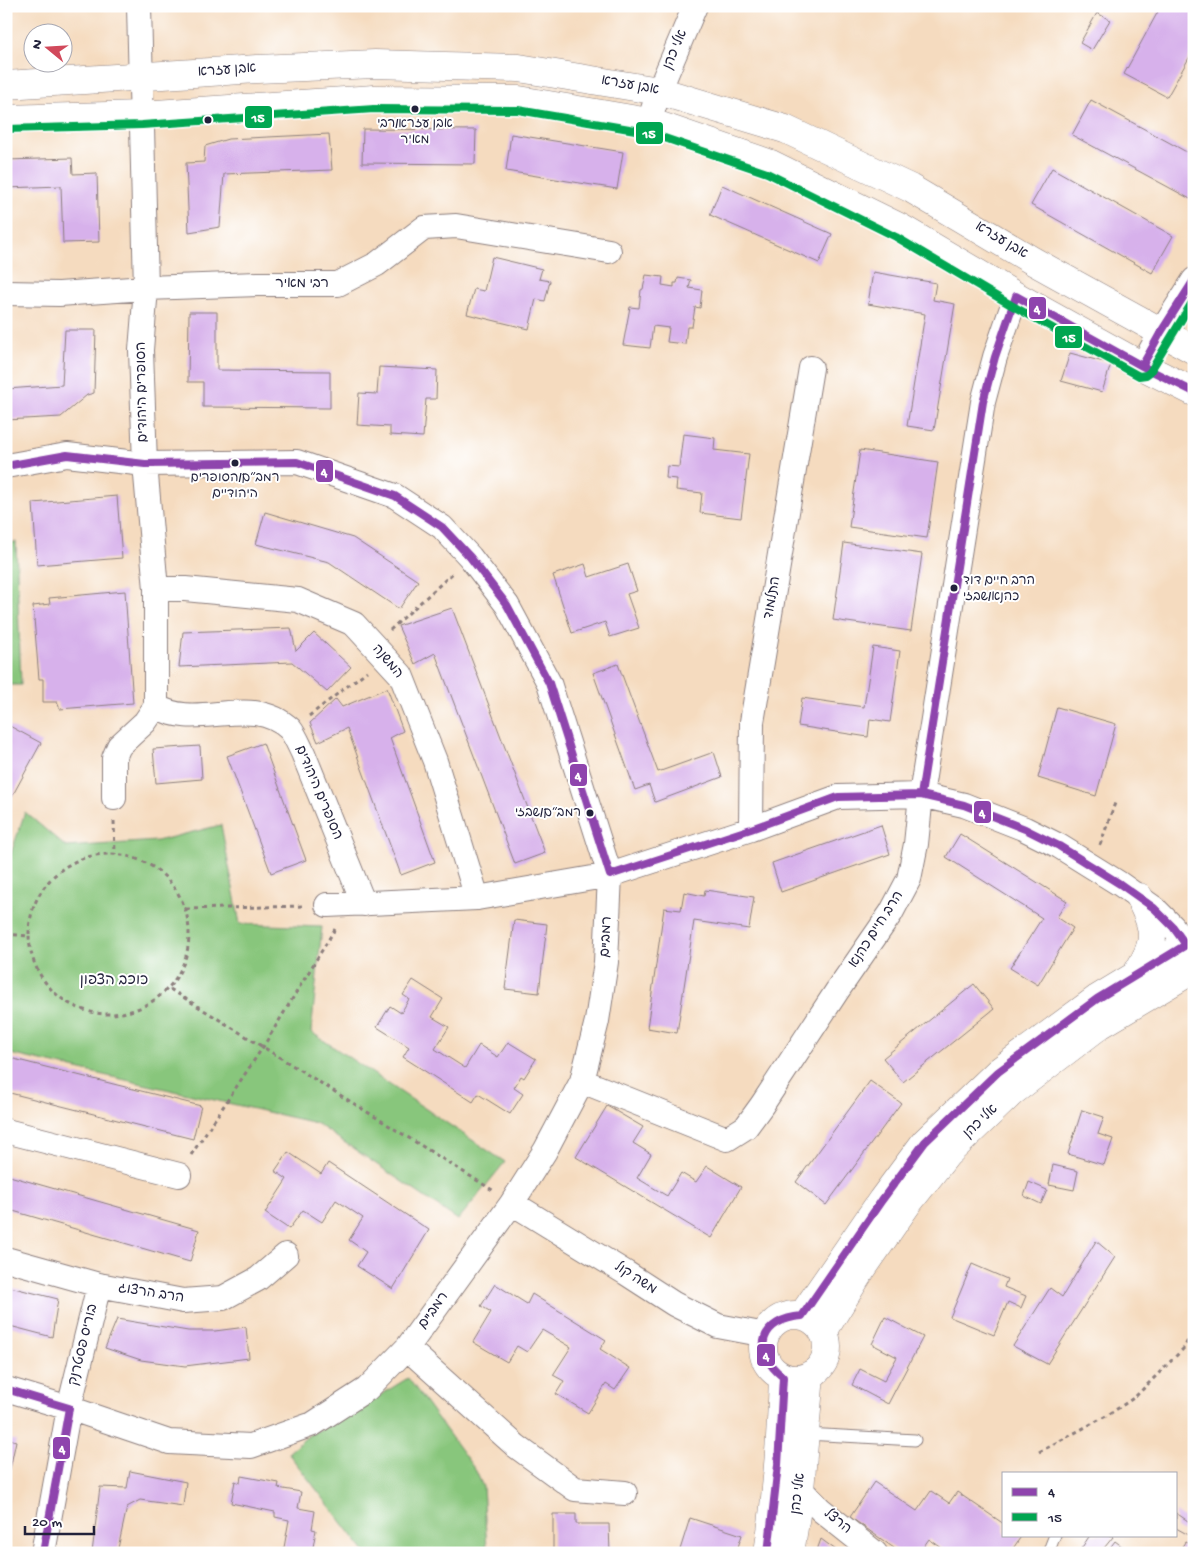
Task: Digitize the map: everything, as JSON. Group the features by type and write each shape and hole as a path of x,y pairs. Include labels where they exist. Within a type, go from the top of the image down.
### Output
{"street":[{"name":"הסופרים היהודים","path":"139,6 146,288 141,350 145,464 156,590 156,706 167,713 181,716 250,712 271,717 290,730 304,752 347,905"},
{"name":"אלי כהן","path":"649,122 659,91 694,6"},
{"name":"אבן עזרא","path":"6,85 257,69 376,64 519,68 659,91 785,129 910,188 1194,350"},
{"path":"6,119 142,115 374,99 519,100 649,122 771,164 901,228 1016,296 1142,366 1194,392"},
{"name":"רבי מאיר","path":"6,293 59,294 146,288 258,284 338,284 378,264 424,228 456,226 609,252"},
{"path":"1142,366 1194,280"},
{"name":"הרב חיים כהנא","path":"582,1081 727,1139 746,1127 891,913 909,879 916,844 921,795 983,402 995,357 1016,296"},
{"name":"התלמוד","path":"751,829 752,722 811,368"},
{"name":"רמב\"ם","path":"6,466 67,455 145,464 298,462 395,496 442,527 470,557 507,605 549,682 610,876 606,962 597,1021 582,1081 545,1152 512,1202 407,1348 367,1389 312,1424 251,1446 168,1442 69,1408 6,1389"},
{"name":"המשנה","path":"156,590 185,589 298,600 354,624 401,676 435,761 477,898"},
{"path":"114,798 114,758 119,746 146,722 156,706"},
{"path":"347,905 477,898 610,876 751,829 838,797 921,795 964,805 1025,829 1059,846 1154,908 1173,927 1192,953"},
{"path":"1134,977 1149,952 1152,938 1152,925 1139,897"},
{"name":"אלי כהן","path":"802,1316 882,1200 925,1142 998,1072 1097,999 1134,977 1192,953"},
{"name":"אלי כהן","path":"823,1332 858,1275 908,1203 947,1154 1012,1092 1100,1026 1192,953"},
{"path":"6,1131 179,1175"},
{"name":"משה קול","path":"512,1202 674,1304 718,1326 766,1334"},
{"name":"הרב הרצוג","path":"6,1259 99,1285 183,1301 222,1298 258,1279 286,1255"},
{"name":"בוריס פסטרנק","path":"43,1553 69,1408 99,1285"},
{"path":"802,1316 814,1321 823,1332 827,1352 824,1361 810,1375 792,1379 783,1377 776,1372 766,1359 763,1343 766,1334 776,1321 784,1317 802,1316"},
{"path":"407,1348 516,1446 575,1489 625,1493"},
{"name":"אלי כהן","path":"790,1553 800,1489 810,1375"},
{"name":"אלי כהן","path":"768,1553 775,1507 783,1377"},
{"name":"הרצל","path":"800,1489 821,1510 875,1553"}],"lane":[{"path":"806,1434 916,1440"},
{"path":"1048,1553 1055,1536"}],"path":[{"path":"290,730 379,652 470,557"},
{"path":"114,798 115,855"},
{"path":"1105,833 1115,803"},
{"path":"100,854 128,855 164,874 184,902 186,909 191,938 180,976 170,989 123,1015 92,1014 65,1003 45,984 34,964 28,936 36,902 48,882 75,861 100,854"},
{"path":"186,909 347,905"},
{"path":"179,1175 263,1047 347,905"},
{"path":"6,934 28,936"},
{"path":"170,989 512,1202"},
{"path":"1039,1452 1108,1415 1136,1396 1184,1348 1192,1337 1194,1320"}],"green space":[{"path":"16,542 21,685 6,685 6,543"},
{"path":"25,812 66,847 157,841 221,825 240,924 322,927 311,1032 505,1162 458,1220 316,1123 6,1053 6,868"},
{"path":"408,1378 476,1471 483,1487 487,1549 474,1553 366,1553 288,1453 309,1435 341,1419"}],"building":[{"path":"1161,6 1194,6 1194,49 1167,97 1124,74"},
{"path":"1097,13 1110,20 1092,50 1080,43"},
{"path":"1091,100 1194,156 1194,201 1072,135"},
{"path":"363,129 476,130 475,164 362,163"},
{"path":"329,134 332,170 224,174 220,227 189,232 186,163 204,162 205,146 228,139"},
{"path":"511,134 623,152 617,189 506,171"},
{"path":"72,158 73,174 97,173 99,242 63,243 61,186 6,188 6,160"},
{"path":"1052,168 1173,236 1152,273 1031,205"},
{"path":"722,185 832,234 819,263 710,215"},
{"path":"492,257 542,269 539,279 550,281 545,301 536,299 529,329 467,314 474,289 484,291"},
{"path":"873,272 936,283 933,300 955,304 934,430 907,426 925,314 868,304"},
{"path":"646,275 663,277 662,285 674,287 674,283 677,283 678,278 691,280 689,288 702,290 700,308 695,307 692,327 687,327 685,344 667,342 669,328 653,326 650,348 623,345 630,307 639,308 641,290 643,289"},
{"path":"189,312 217,312 217,370 330,371 330,408 203,407 203,382 188,382"},
{"path":"65,330 96,330 94,393 87,395 61,417 6,420 7,389 62,385"},
{"path":"1070,353 1111,364 1102,392 1061,381"},
{"path":"379,367 437,370 436,399 426,399 423,437 390,435 390,427 357,425 359,393 377,394"},
{"path":"683,434 715,438 714,450 749,454 741,518 700,513 702,493 676,490 677,479 666,478 667,466 679,467"},
{"path":"860,450 938,462 927,538 849,527"},
{"path":"117,496 122,558 37,565 33,503"},
{"path":"265,512 353,538 418,581 399,609 329,562 256,544"},
{"path":"844,543 922,554 911,631 833,620"},
{"path":"585,564 589,577 628,564 637,591 627,594 639,628 610,637 605,622 572,633 553,575"},
{"path":"125,591 133,703 60,709 57,702 43,702 43,679 39,679 33,606 50,604 49,598"},
{"path":"452,608 545,853 515,864 435,653 415,664 398,626"},
{"path":"291,628 296,651 314,633 351,667 327,692 292,662 179,667 183,632"},
{"path":"873,647 900,651 890,722 870,719 868,737 798,726 802,698 864,707"},
{"path":"618,664 658,772 714,752 722,777 655,802 649,785 635,790 593,673"},
{"path":"387,688 403,731 390,738 435,862 401,875 347,728 318,742 310,723 336,699 342,707"},
{"path":"1057,707 1116,724 1096,796 1038,778"},
{"path":"6,724 41,743 9,802 6,800"},
{"path":"263,743 306,860 271,873 227,756"},
{"path":"200,746 202,779 156,783 153,749"},
{"path":"881,825 890,854 781,892 772,863"},
{"path":"960,834 1067,901 1057,917 1073,928 1038,985 1010,968 1042,918 946,857"},
{"path":"705,890 754,897 749,929 694,921 677,1033 647,1028 664,908 681,910 684,892 704,896"},
{"path":"514,920 547,924 539,993 505,989"},
{"path":"413,980 443,999 432,1017 449,1027 435,1049 465,1068 479,1045 498,1057 508,1042 536,1059 524,1078 521,1076 514,1088 523,1094 510,1114 478,1094 473,1102 403,1057 409,1047 377,1027 390,1006 401,1013 409,999 403,995"},
{"path":"974,984 994,1009 903,1082 883,1058"},
{"path":"6,1057 201,1106 193,1139 6,1092"},
{"path":"870,1081 901,1103 826,1205 796,1182"},
{"path":"607,1106 643,1127 633,1143 651,1154 637,1178 667,1196 681,1173 696,1182 707,1166 741,1187 711,1238 576,1157"},
{"path":"1082,1110 1104,1117 1098,1134 1113,1139 1104,1165 1068,1154"},
{"path":"288,1152 321,1174 328,1163 429,1230 393,1289 357,1266 366,1252 349,1240 363,1218 336,1200 322,1222 303,1210 289,1229 265,1213 287,1179 275,1171"},
{"path":"1053,1165 1078,1171 1074,1190 1049,1185"},
{"path":"6,1175 199,1230 190,1262 6,1209"},
{"path":"1029,1182 1047,1190 1041,1204 1024,1196"},
{"path":"1096,1241 1115,1257 1047,1364 1013,1346 1050,1288 1062,1297"},
{"path":"972,1264 1007,1279 1004,1287 1026,1296 1021,1308 1008,1302 994,1335 950,1317"},
{"path":"495,1284 527,1304 532,1294 606,1340 600,1349 630,1368 615,1390 606,1384 588,1413 556,1394 564,1381 553,1375 571,1347 542,1330 527,1352 517,1346 507,1362 473,1342 491,1312 481,1306"},
{"path":"6,1286 58,1299 52,1337 6,1325"},
{"path":"885,1317 923,1337 888,1404 852,1385 860,1369 884,1381 897,1357 872,1344"},
{"path":"117,1319 188,1331 215,1331 246,1327 249,1358 185,1366 141,1360 105,1348"},
{"path":"6,1438 16,1441 7,1483 6,1483"},
{"path":"130,1471 186,1482 183,1506 140,1500 127,1507 117,1553 92,1553 100,1487 127,1488"},
{"path":"241,1476 279,1483 278,1488 301,1492 298,1508 315,1511 312,1529 316,1530 312,1553 283,1553 289,1520 275,1517 275,1512 231,1503 235,1481 240,1483"},
{"path":"874,1482 917,1511 931,1491 949,1503 957,1492 1002,1523 1002,1536 1021,1536 1010,1553 949,1553 929,1539 919,1553 901,1553 850,1517"},
{"path":"553,1514 576,1514 576,1524 609,1524 610,1553 535,1553 535,1550 553,1549"},
{"path":"1178,1514 1194,1525 1194,1538 1178,1529"},
{"path":"690,1518 742,1535 736,1553 679,1553"},
{"path":"1089,1536 1113,1537 1100,1553 1086,1553 1081,1549"},
{"path":"821,1539 840,1553 816,1553"},
{"path":"1115,1541 1131,1553 1106,1553"},
{"path":"1185,1542 1194,1546 1194,1553 1178,1553"}],"transit line":[{"name":"15","path":"6,129 142,125 374,109 518,110 647,132 767,173 896,237 1011,305 1139,376 1150,372 1194,299"},
{"name":"4","path":"1142,366 1194,280"},
{"name":"4","path":"921,795 983,402 995,357 1016,296 1142,366 1194,392"},
{"name":"4","path":"6,466 67,455 145,464 297,462 395,496 442,527 470,557 507,605 549,683 610,875 751,829 838,797 921,795 964,805 1025,829 1059,846 1120,884 1154,908 1173,927 1186,945"},
{"name":"4","path":"768,1553 778,1465 783,1377 766,1357 764,1347 765,1338 769,1330 777,1323 788,1318 802,1316 882,1200 925,1142 998,1072 1097,999 1194,940"},
{"name":"4","path":"6,1389 69,1408 43,1553"}],"place":[{"name":"אבן עזרא/רבי מאיר","path":"415,109"},
{"name":"רמב״ם/הסופרים היהודיים","path":"235,463"},
{"name":"הרב חיים דוד כהנא/שבזי","path":"954,588"},
{"name":"רמב״ם/שבזי","path":"590,813"}],"district":[{"name":"כוכב הצפון","path":"114,981"}]}
